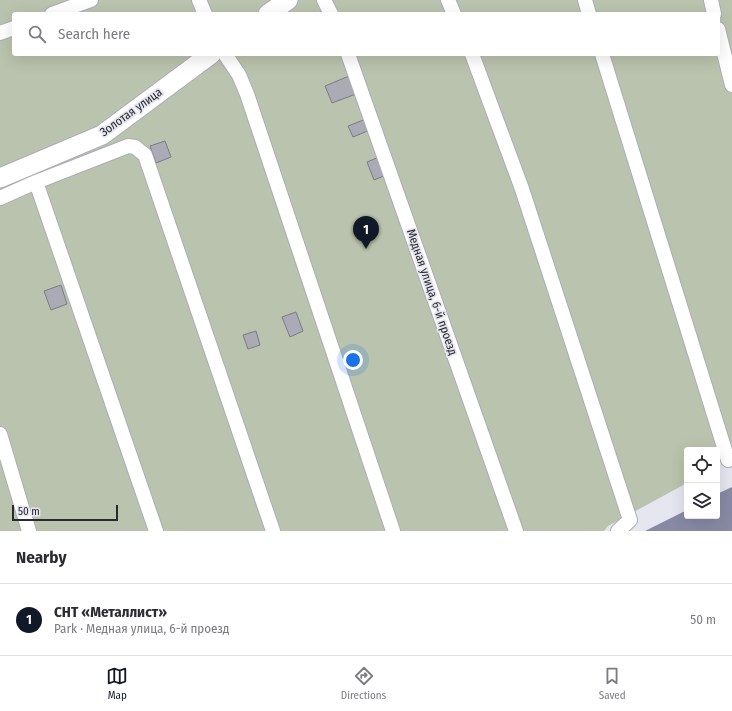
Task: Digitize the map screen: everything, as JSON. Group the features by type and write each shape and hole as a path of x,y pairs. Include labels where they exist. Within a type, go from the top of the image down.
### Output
{"street":[{"path":"58,12 91,0"},
{"path":"199,0 204,12"},
{"path":"271,12 288,0"},
{"path":"324,0 330,12"},
{"path":"448,0 453,12"},
{"path":"585,0 588,12"},
{"path":"711,0 714,12"},
{"path":"0,33 12,29"},
{"path":"720,38 732,85"},
{"name":"Золотая улица","path":"0,178 102,135 208,56"},
{"path":"226,56 239,75 247,94 393,531"},
{"name":"Медная улица, 6-й проезд","path":"349,56 516,531"},
{"path":"473,56 522,189 630,520 618,531"},
{"path":"603,56 728,460"},
{"path":"0,198 36,182 128,146 135,147 145,155 273,531"},
{"path":"36,182 156,531"},
{"path":"0,434 29,531"}],"green space":[{"path":"0,0 732,0 732,443 720,460 720,447 684,447 684,485 608,526 604,531 0,531"}],"water":[{"path":"732,487 732,531 645,531 684,512 684,519 720,519 720,493"}],"building":[{"path":"349,76 356,94 332,103 325,86"},
{"path":"366,119 370,130 353,137 348,126"},
{"path":"165,141 171,157 156,163 150,146"},
{"path":"379,157 386,175 374,180 367,162"},
{"path":"61,285 67,304 51,310 44,291"},
{"path":"296,312 303,331 290,337 282,317"},
{"path":"256,331 260,345 248,349 243,335"}],"place":[{"name":"СНТ «Металлист»","path":"366,249"}]}
